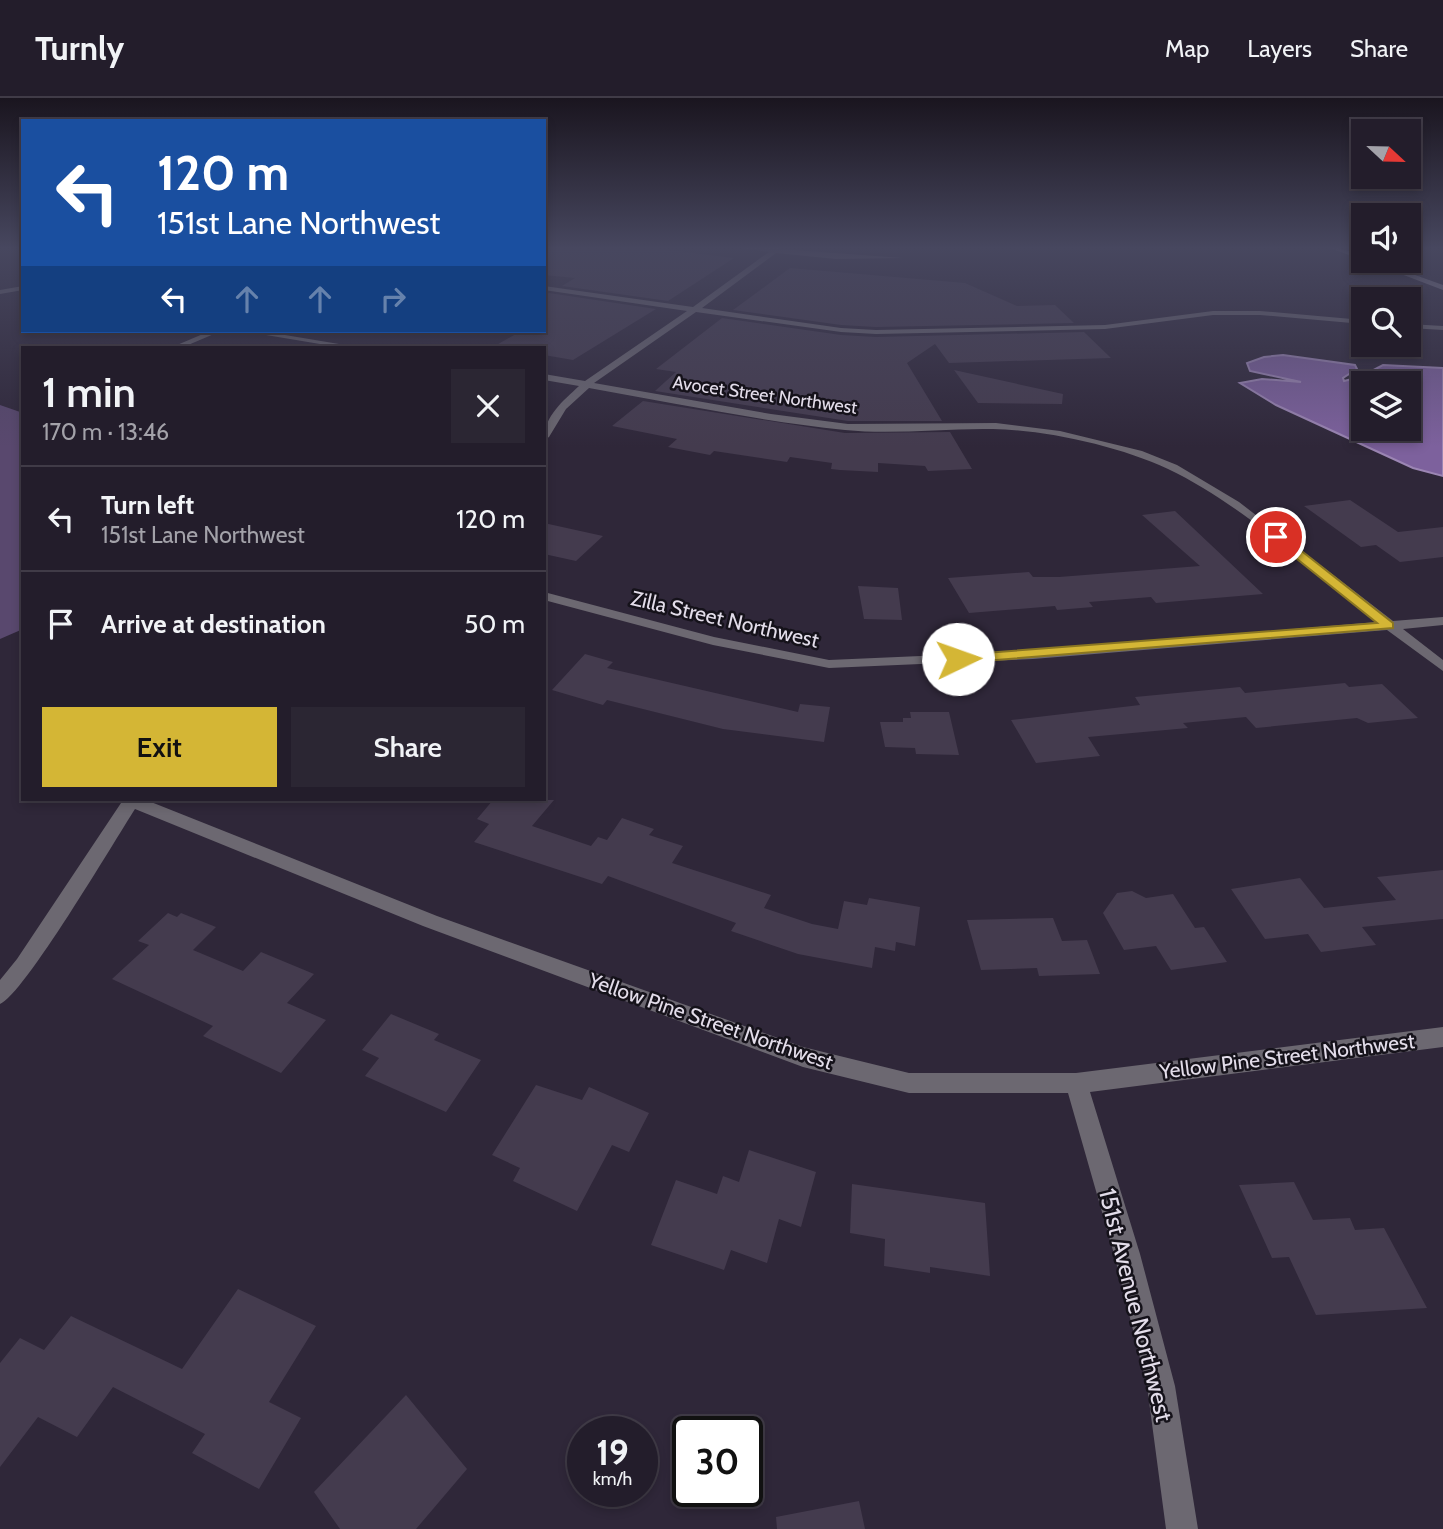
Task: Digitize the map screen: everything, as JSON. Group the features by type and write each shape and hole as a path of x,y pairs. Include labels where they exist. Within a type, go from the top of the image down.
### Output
{"street":[{"path":"546,434 562,407 587,384 689,314"},
{"path":"729,314 841,330 876,332 1105,327 1207,314"},
{"path":"1269,314 1351,321"},
{"path":"1421,327 1443,328"},
{"path":"179,346 212,333"},
{"path":"259,333 346,346"},
{"name":"Avocet Street Northwest","path":"546,377 771,417 848,427 996,426 1060,434 1108,444 1173,467 1235,505 1443,667"},
{"name":"Zilla Street Northwest","path":"546,597 713,641 829,664 1033,654 1443,621"},
{"path":"0,995 24,965 131,801"},
{"name":"Yellow Pine Street Northwest","path":"134,801 430,920 803,1056 909,1083 1076,1083 1443,1037"},
{"name":"151st Avenue Northwest","path":"1076,1083 1127,1254 1161,1387 1182,1529"}],"shaded area":[{"path":"1283,355 1355,365 1357,369 1343,378 1344,381 1351,379 1351,439 1276,405 1240,383 1262,379 1301,382 1250,371 1247,363 1264,357"},
{"path":"1383,365 1443,368 1443,476 1413,468 1354,441 1421,441 1421,371 1372,371"},
{"path":"0,405 21,412 21,630 0,639"}],"building":[{"path":"546,314 648,314 573,360 546,355 546,346 495,346 518,333 546,333"},
{"path":"760,314 1064,314 1074,323 876,327"},
{"path":"722,318 841,335 876,337 1084,332 1111,358 949,363 935,344 907,363 942,421 848,421 655,391 676,372 656,369"},
{"path":"954,370 1063,394 1062,404 978,403"},
{"path":"643,401 845,433 950,432 972,469 928,471 925,466 878,463 878,472 840,470 831,469 832,463 790,457 787,462 714,451 710,455 668,447 677,439 612,426"},
{"path":"1350,500 1398,532 1443,527 1443,557 1400,562 1376,545 1361,547 1304,506"},
{"path":"1175,511 1263,594 1156,603 1151,597 1089,602 1093,607 1057,610 1055,606 969,613 948,578 1029,572 1033,577 1059,577 1200,566 1142,515"},
{"path":"546,523 603,536 576,561 546,554"},
{"path":"858,586 898,588 902,620 864,619"},
{"path":"585,654 613,662 607,668 798,712 800,704 830,707 824,742 723,729 607,700 603,705 552,690"},
{"path":"1345,683 1349,687 1382,684 1418,718 1368,723 1357,718 1256,728 1246,717 1183,723 1188,728 1088,737 1100,756 1036,763 1011,720 1140,705 1135,697 1240,687 1245,693"},
{"path":"910,712 949,712 959,755 916,754 915,748 885,747 880,722 903,722 903,718 911,718"},
{"path":"554,800 532,826 591,846 598,837 607,840 622,818 654,829 649,835 683,846 672,863 771,895 764,908 812,924 838,929 844,901 867,905 869,898 920,907 915,946 896,942 895,951 875,947 872,968 798,954 731,931 736,923 608,876 602,884 474,842 489,824 477,819 492,801"},
{"path":"1443,870 1443,919 1362,927 1376,945 1321,952 1308,934 1265,939 1231,889 1300,878 1324,908 1396,900 1377,877"},
{"path":"1132,891 1146,898 1173,894 1195,928 1204,927 1227,962 1171,970 1156,946 1124,950 1103,913 1117,893"},
{"path":"168,913 177,917 181,913 216,927 193,950 243,971 261,952 314,974 287,1003 326,1020 281,1073 203,1036 213,1026 112,979 149,945 138,941"},
{"path":"1053,918 1062,941 1087,940 1100,974 1039,976 1037,968 981,970 967,920"},
{"path":"391,1014 439,1034 434,1040 481,1060 446,1112 365,1076 379,1058 362,1050"},
{"path":"536,1085 582,1100 589,1087 649,1113 629,1152 612,1145 577,1211 513,1181 520,1168 492,1155"},
{"path":"749,1150 816,1172 801,1227 779,1219 767,1263 731,1250 724,1270 651,1245 676,1180 717,1194 723,1176 739,1182"},
{"path":"1294,1182 1313,1220 1350,1218 1355,1230 1384,1228 1427,1308 1316,1315 1289,1257 1272,1258 1239,1185"},
{"path":"852,1184 985,1203 990,1276 930,1267 930,1273 884,1266 885,1239 850,1233"},
{"path":"238,1289 316,1326 269,1402 301,1418 259,1489 192,1453 205,1434 113,1387 77,1437 38,1417 0,1467 0,1363 20,1338 44,1350 71,1316 182,1369"},
{"path":"406,1395 467,1469 416,1529 340,1529 314,1492"},
{"path":"859,1501 865,1529 777,1529 776,1517"}],"route":[{"path":"958,659 1389,626 1276,537"}]}
